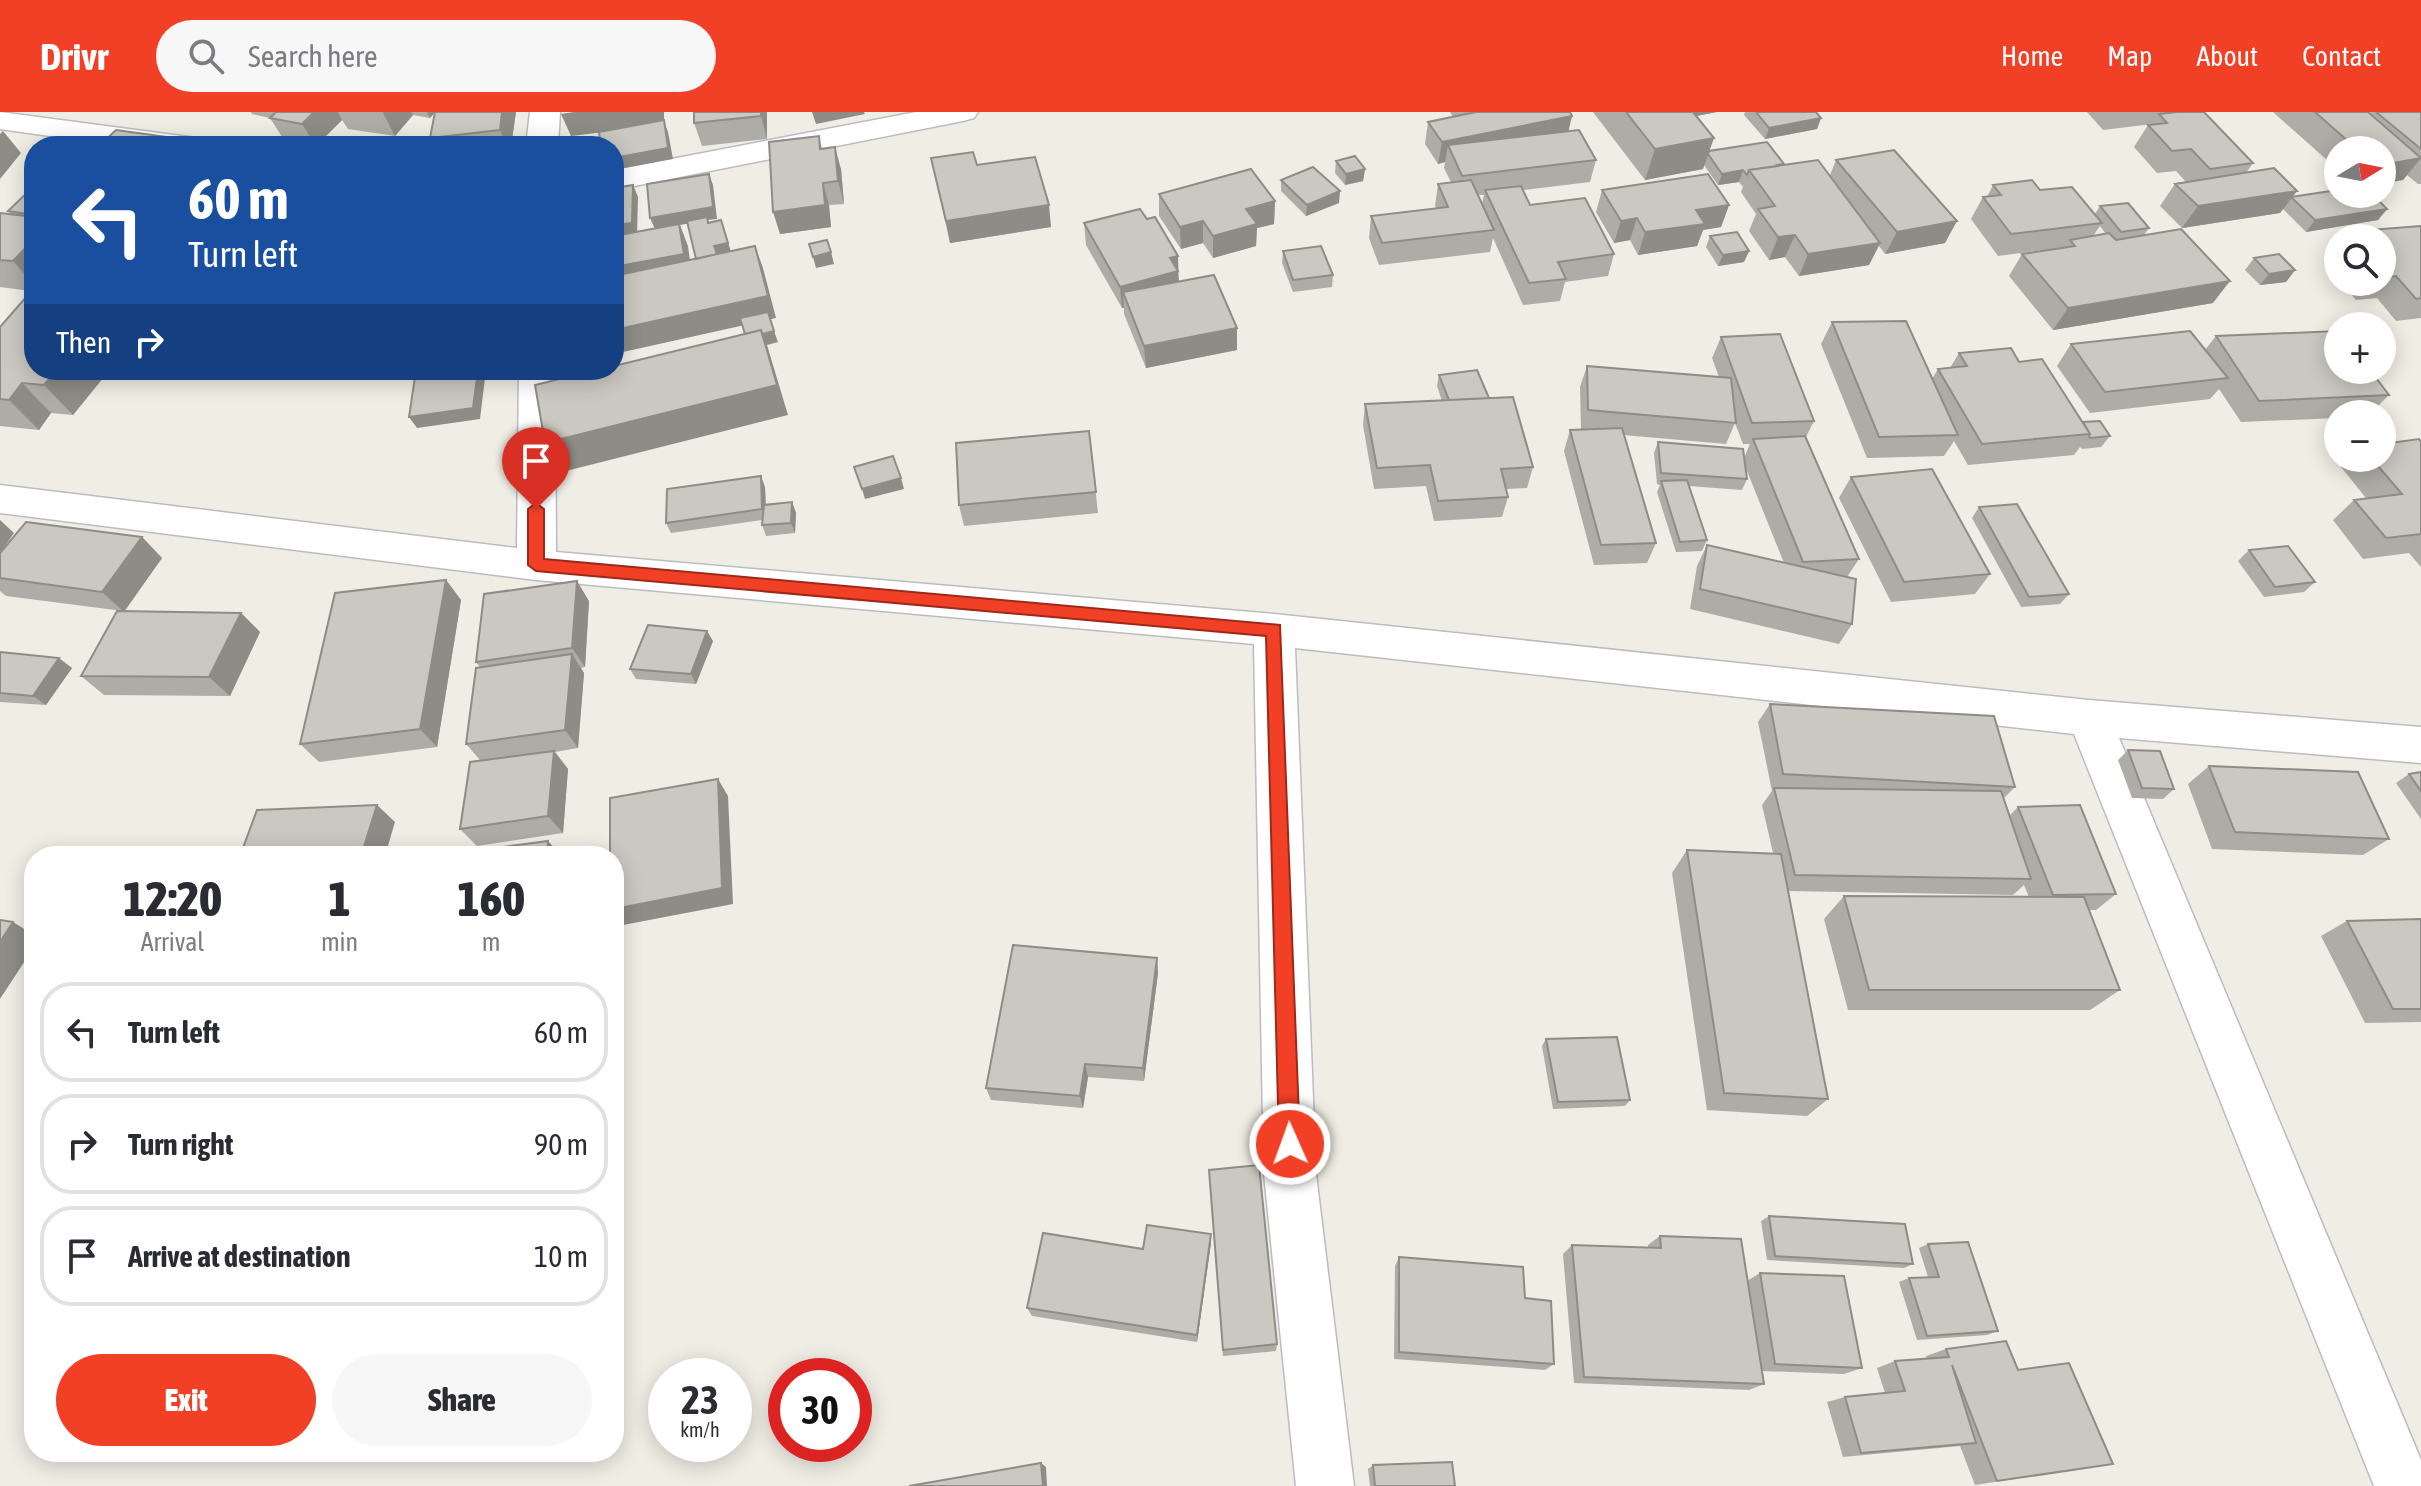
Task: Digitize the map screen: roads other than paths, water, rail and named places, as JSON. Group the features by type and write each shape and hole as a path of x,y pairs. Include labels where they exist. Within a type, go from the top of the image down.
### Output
{"street":[{"path":"543,136 545,112"},
{"path":"624,178 963,112"},
{"path":"0,120 116,136"},
{"path":"536,565 537,380"},
{"path":"0,499 536,565 1274,630 2089,718 2421,745"},
{"path":"1274,630 1290,1174 1325,1486"},
{"path":"2089,718 2403,1486"}]}
